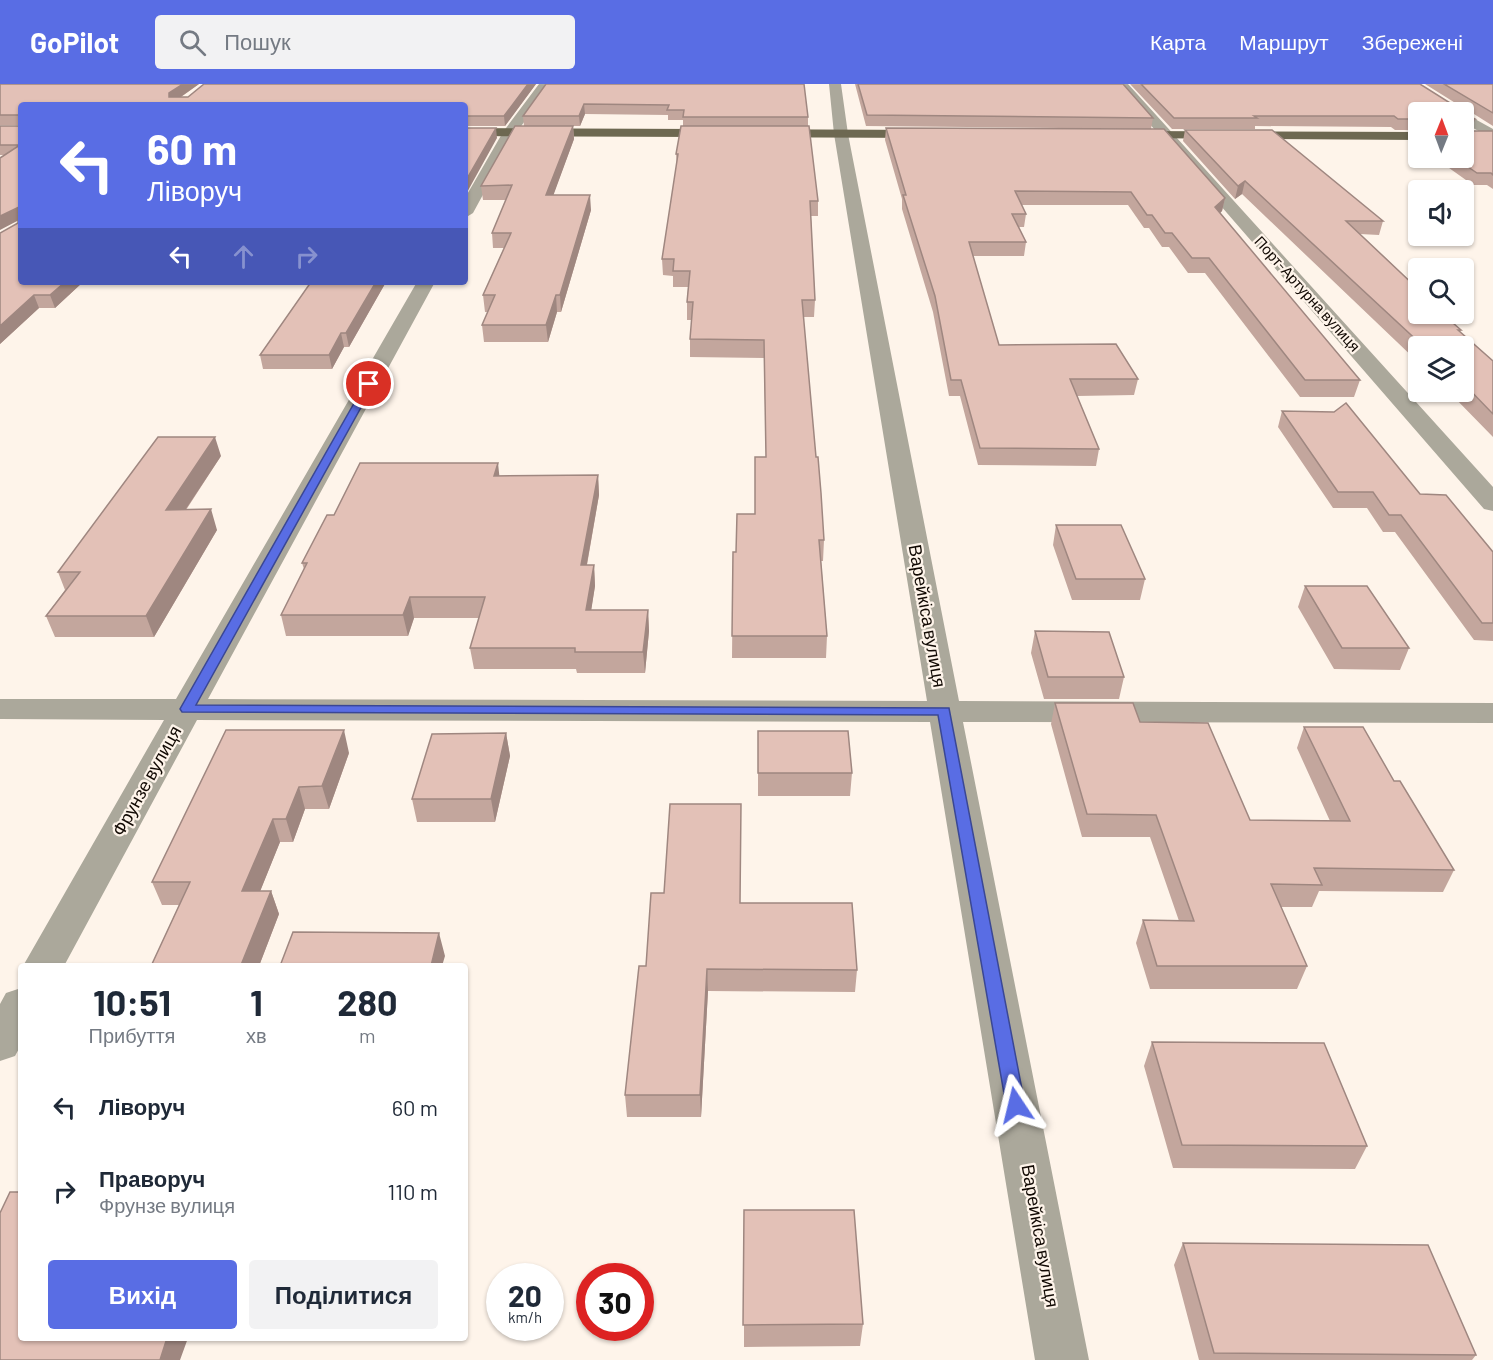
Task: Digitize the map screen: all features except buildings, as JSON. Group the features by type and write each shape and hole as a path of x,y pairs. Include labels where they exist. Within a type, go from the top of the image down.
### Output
{"main road":[{"path":"468,132 945,134"},
{"path":"1107,135 1408,136"},
{"path":"1474,136 1493,136"}],"street":[{"path":"468,208 510,132 545,84"},
{"name":"Варейкіса вулиця","path":"836,84 841,134 1062,1360"},
{"name":"Порт-Артурна вулиця","path":"1121,84 1493,503"},
{"path":"1474,124 1493,136"},
{"name":"Фрунзе вулиця","path":"45,963 424,285"},
{"path":"0,709 1493,712"},
{"path":"0,1043 18,1010"}],"route":[{"path":"369,384 187,709 944,711 1016,1105"}]}
